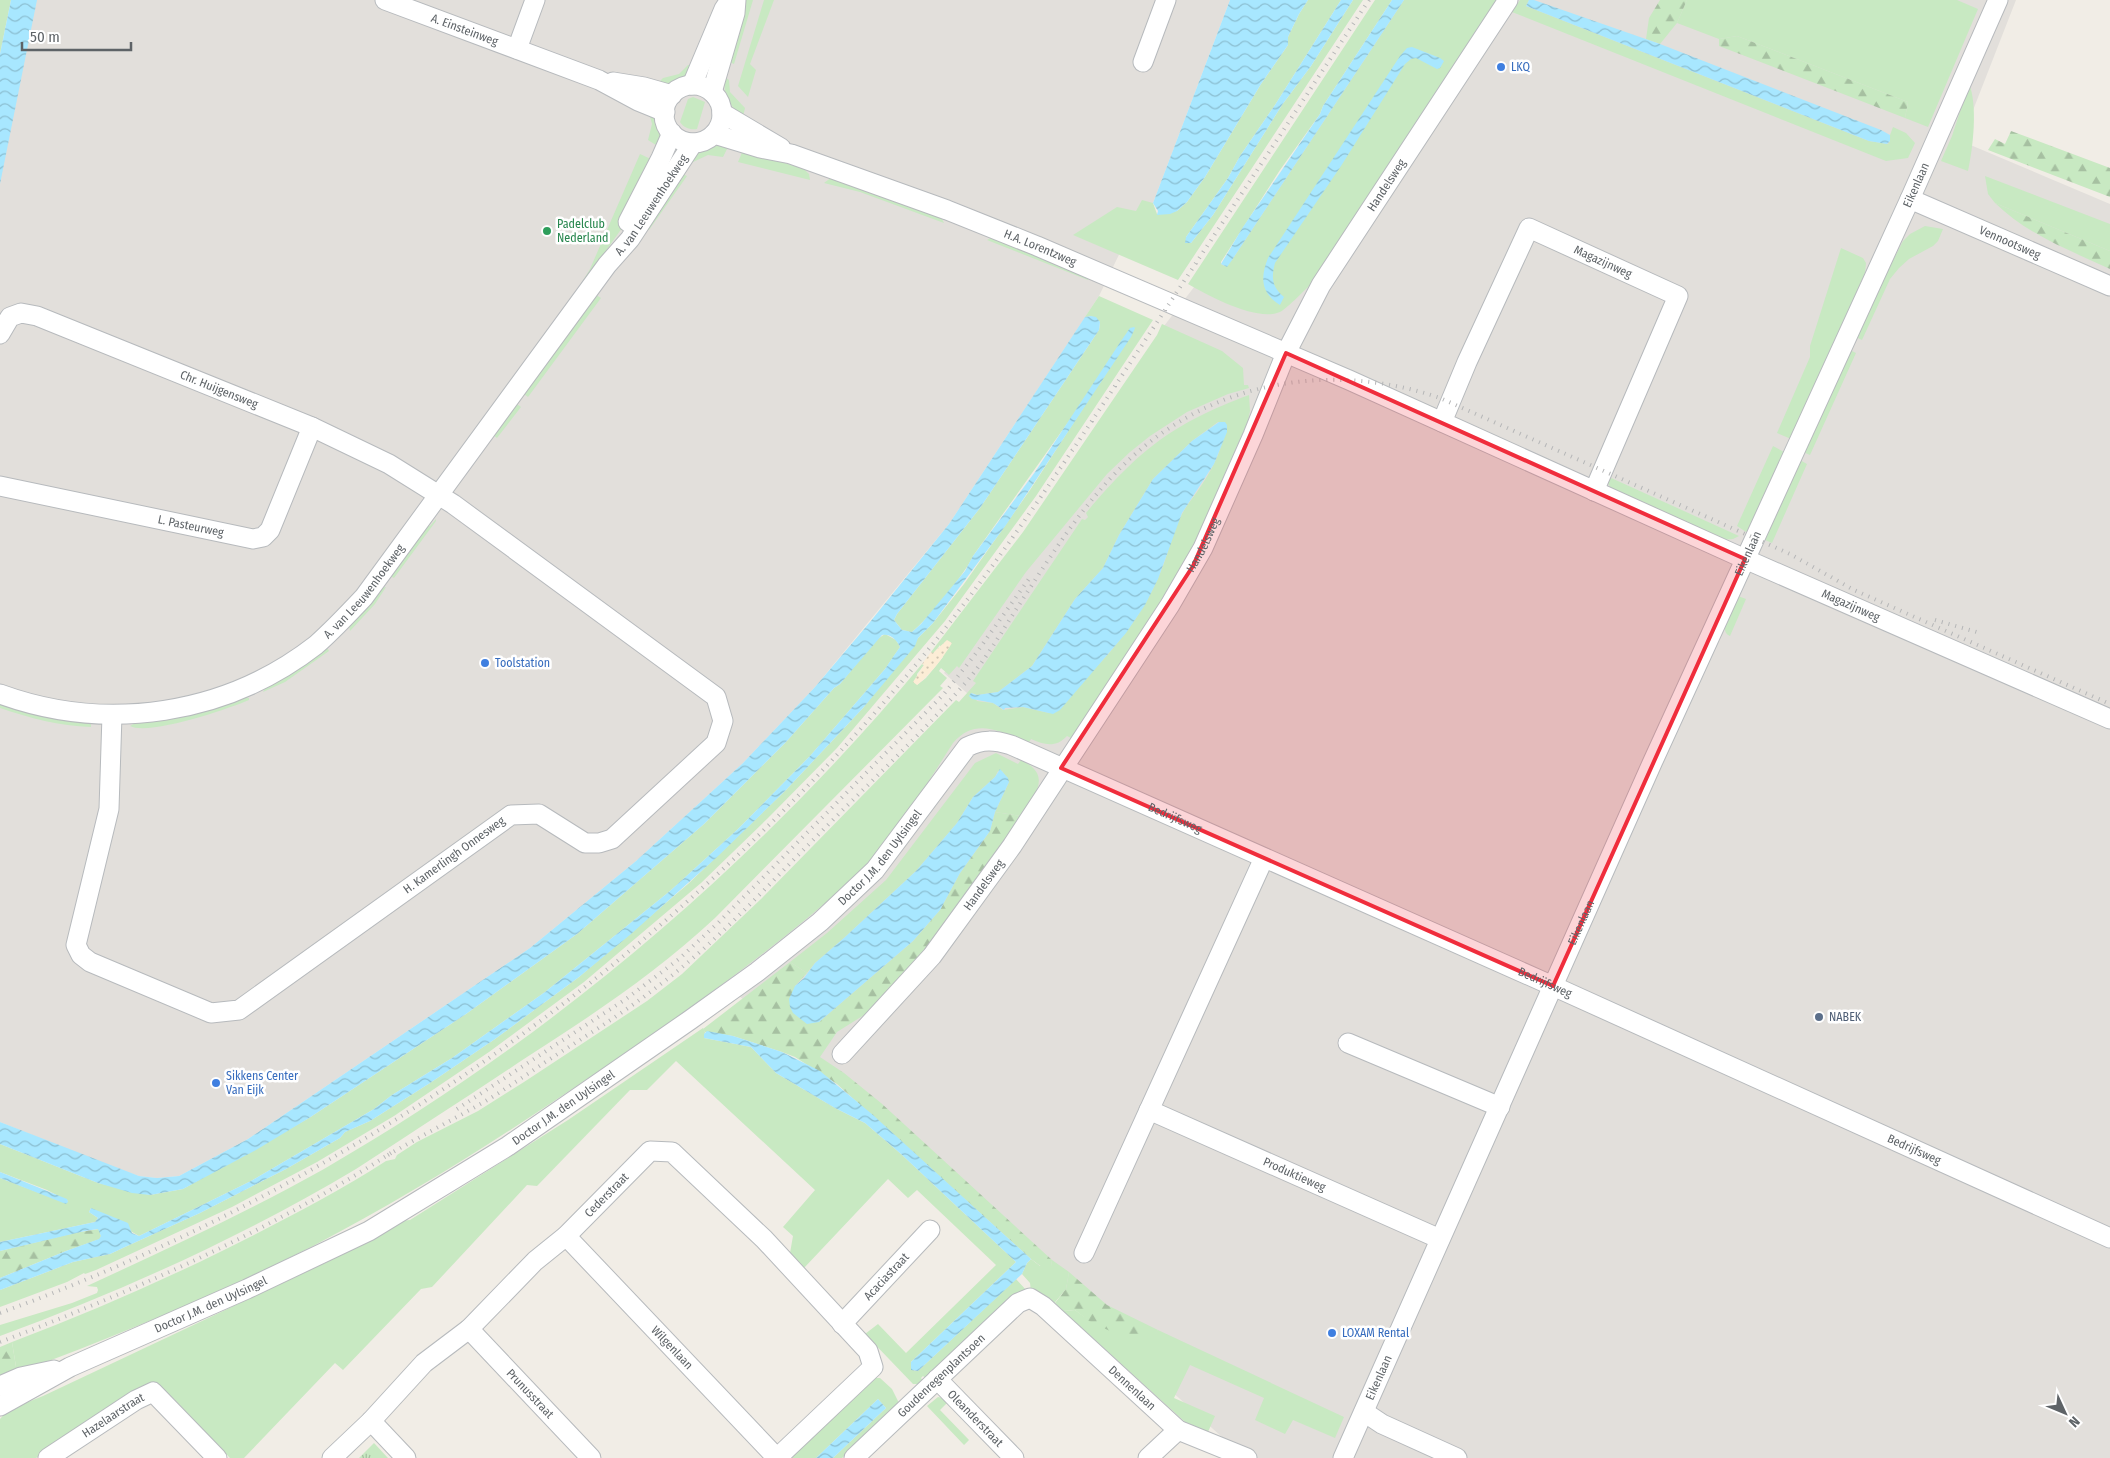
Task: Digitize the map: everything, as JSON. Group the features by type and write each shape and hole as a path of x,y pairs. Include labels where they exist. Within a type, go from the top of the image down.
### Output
{"street":[{"name":"A. Einsteinweg","path":"385,0 599,80 638,101 668,103"},
{"path":"517,49 535,0"},
{"path":"692,85 724,9 730,0"},
{"path":"712,92 735,13 736,0"},
{"path":"1143,62 1166,0"},
{"name":"Handelsweg","path":"842,1054 932,956 1012,846 1170,605 1197,560 1254,435 1286,353 1320,285 1508,0"},
{"name":"Eikenlaan","path":"1343,1458 1553,986 1745,559 1910,199 1998,0"},
{"path":"692,85 703,86 712,92 720,101 722,113 720,124 714,134 704,140 693,142 682,140 672,133 666,123 668,103 681,88 692,85"},
{"name":"H.A. Lorentzweg","path":"722,113 791,154"},
{"name":"A. van Leeuwenhoekweg","path":"607,265 672,133"},
{"name":"H.A. Lorentzweg","path":"714,134 760,148 791,154 947,210 1038,246 1286,353"},
{"name":"A. van Leeuwenhoekweg","path":"0,694 46,708 112,723 204,702 236,691 293,661 326,635 364,597 607,265 630,239 693,142"},
{"name":"Vennootsweg","path":"1910,199 2110,286"},
{"name":"Magazijnweg","path":"1442,422 1467,362 1529,228 1538,232 1678,296 1594,491"},
{"name":"Chr. Huijgensweg","path":"0,334 10,317 20,313 37,316 312,427 390,464 439,495"},
{"name":"Magazijnweg","path":"1286,353 1745,559 2110,719"},
{"name":"L. Pasteurweg","path":"0,486 253,539 263,537 270,530 312,427"},
{"name":"H. Kamerlingh Onnesweg","path":"112,723 109,809 76,945 81,955 90,962 211,1013 239,1010 511,815 539,814 585,843 599,844 612,839 716,743 722,721 716,697 439,495"},
{"name":"Bedrijfsweg","path":"978,742 994,740 1011,745 1553,986 2110,1238"},
{"name":"Doctor J.M. den Uylsingel","path":"0,1406 12,1401 70,1366 247,1289 369,1230 508,1146 758,972 820,922 875,870 967,747 978,742"},
{"path":"1084,1253 1264,858"},
{"path":"1348,1043 1500,1107"},
{"name":"Produktieweg","path":"1149,1110 1440,1239"},
{"name":"Cederstraat","path":"332,1458 371,1421 424,1363 469,1329 535,1261 566,1236 650,1151 672,1152 764,1238 868,1352 873,1367 777,1458"},
{"name":"Acaciastraat","path":"842,1324 930,1230"},
{"name":"Wilgenlaan","path":"566,1236 777,1458"},
{"name":"Goudenregenplantsoen","path":"854,1458 1018,1302 1030,1298"},
{"name":"Dennenlaan","path":"1030,1298 1043,1306 1178,1430 1246,1458"},
{"name":"Prunusstraat","path":"469,1329 591,1458"},
{"name":"Doctor J.M. den Uylsingel","path":"0,1386 22,1377 70,1366"},
{"name":"Oleanderstraat","path":"937,1379 1014,1458"},
{"name":"Hazelaarstraat","path":"48,1458 136,1400 153,1392 217,1458"},
{"path":"1364,1412 1382,1424 1457,1458"},
{"path":"371,1421 406,1458"},
{"path":"1148,1458 1178,1430"}],"highlighted area":[{"path":"1286,353 1745,559 1553,986 1061,768 1193,566"}],"shaded area":[{"path":"28,0 1230,0 1153,203 1128,236 1099,296 949,524 815,687 743,763 636,861 530,948 248,1139 179,1176 157,1178 139,1176 108,1166 0,1122 0,114"},
{"path":"1404,0 2016,0 1961,141 2110,204 2110,1458 1245,1458 1104,1330 1057,1281 708,968 975,700 944,673 1116,441 1164,326 1198,282 1221,264"}],"green space":[{"path":"0,0 11,0 0,54"},
{"path":"743,0 753,0 734,64 727,61"},
{"path":"764,0 774,0 750,64 756,70 748,97 738,86"},
{"path":"1308,0 1341,0 1275,105 1240,156 1228,178 1186,237 1191,243 1213,215 1282,105 1311,66 1353,0 1363,0 1178,280 1073,235 1117,207 1136,211 1142,200 1153,203 1157,214 1177,211 1187,202 1205,177 1261,84 1288,45 1288,37"},
{"path":"1375,0 1392,0 1323,106 1320,114 1280,170 1221,262 1224,266 1232,260 1404,0 1498,0 1309,286 1290,304 1280,312 1259,314 1233,306 1188,284"},
{"path":"1520,0 1529,0 1526,6 1869,141 1888,144 1893,127 1906,133 1915,143 1908,158 1886,161 1512,12"},
{"path":"1660,0 1687,0 1677,23 1660,44 1646,39 1649,18"},
{"path":"1687,0 1957,0 1978,9 1928,127 1905,118 1908,102 1737,36 1719,39 1677,23"},
{"path":"1737,36 1908,102 1905,118 1719,46 1719,39"},
{"path":"688,65 694,65 679,80 669,83 658,83 663,78 679,74"},
{"path":"725,77 729,80 730,92 745,108 743,117 728,100 724,83"},
{"path":"1969,84 1972,93 1974,115 1972,151 1968,171 1941,161 1952,136"},
{"path":"693,97 705,102 697,129 685,127 680,122 688,99"},
{"path":"649,113 658,124 659,147 648,140 652,124"},
{"path":"2011,131 2110,168 2110,197 1988,150 1995,139 2005,144"},
{"path":"720,145 728,147 723,157 708,155 691,163 699,151"},
{"path":"743,150 804,169 809,174 810,180 738,162"},
{"path":"640,154 655,161 622,228 580,288 590,269"},
{"path":"680,173 687,176 649,230 645,227"},
{"path":"1985,176 2110,224 2110,251 1995,203 1988,194"},
{"path":"832,177 941,217 944,223 860,192 824,183"},
{"path":"1995,203 2110,251 2110,269 2035,233"},
{"path":"1925,226 1943,229 1938,241 1933,246 1909,259 1899,268 1890,279 1862,340 1854,336 1903,241 1910,234"},
{"path":"992,237 1089,277 1088,280 987,240"},
{"path":"1841,248 1863,258 1866,263 1865,273 1791,439 1777,433 1810,357 1810,346"},
{"path":"596,295 601,298 528,397 524,394"},
{"path":"1099,296 1153,320 1036,496 945,621 837,748 701,883 584,982 489,1052 394,1116 317,1162 232,1207 96,1270 84,1273 67,1282 0,1307 0,1290 73,1262 110,1254 200,1213 286,1169 340,1138 345,1132 370,1121 495,1039 579,977 688,884 785,791 863,708 918,638 933,623 964,584 1030,490 1135,328 946,596 912,632 902,630 894,620 897,614 980,508 1099,330 1100,322 1091,316 1085,317"},
{"path":"1162,324 1222,351 1243,368 1244,385 1248,385 1249,388 1228,394 1187,412 1150,436 1107,474 1026,572 959,668 957,666 949,675 941,668 939,671 947,678 940,686 943,688 693,938 647,975 576,1025 356,1169 314,1194 182,1261 46,1319 0,1336 0,1325 72,1303 97,1293 97,1287 87,1286 266,1200 324,1169 408,1118 490,1063 646,943 719,878 790,810 922,664 924,665 917,674 917,685 926,678 943,657 940,645 933,654 931,652 1023,532 1157,335"},
{"path":"1848,349 1856,353 1810,455 1803,452"},
{"path":"1249,395 1250,411 1248,421 1191,551 1165,596 1071,738 1067,736 1054,744 1041,743 1031,739 1028,744 999,731 980,728 962,735 953,743 885,843 842,888 784,937 731,978 600,1070 439,1175 313,1246 167,1314 17,1373 12,1342 118,1299 196,1264 305,1208 386,1161 395,1159 397,1155 417,1142 478,1111 524,1082 647,1001 682,974 761,899 956,700 959,702 976,683 973,681 1082,519 1085,520 1088,517 1086,513 1123,472 1158,441 1178,428","holes":["1218,422 1225,422 1220,450 1207,476 1185,508 1178,522 1161,570 1148,598 1137,617 1111,651 1049,713 1023,707 1003,710 993,703 977,701 972,693 977,695 998,692 1032,666 1075,599 1103,568 1119,535 1153,479 1192,441"]},
{"path":"517,404 521,407 497,438 493,435"},
{"path":"1773,446 1784,452 1783,457 1752,527 1746,532 1737,526"},
{"path":"1800,460 1807,464 1772,543 1765,540 1766,534"},
{"path":"1609,477 1739,536 1733,539 1722,540 1611,489 1608,483"},
{"path":"436,519 394,578 392,577 392,574 428,525 430,526"},
{"path":"386,587 375,604 350,631 349,625 380,588"},
{"path":"1738,596 1746,599 1730,636 1726,633 1725,623"},
{"path":"885,634 896,640 900,647 885,669 810,756 738,829 670,891 545,992 452,1058 392,1095 374,1109 251,1181 139,1236 91,1208 89,1212 98,1218 95,1222 0,1242 0,1178 66,1203 68,1201 47,1190 0,1172 0,1144 98,1183 150,1195 183,1189 309,1118 466,1014 577,934 704,824 786,742 834,688 840,684 876,640"},
{"path":"328,649 329,651 285,682 263,692 266,686 322,650"},
{"path":"242,697 249,698 249,700 170,725 140,728 130,726 137,722 196,713"},
{"path":"0,703 91,723 91,727 68,725 34,718 0,708"},
{"path":"996,753 1018,764 1021,760 1031,766 1039,779 1036,793 1021,816 995,812 1009,782 1002,771 998,771 995,777 973,797 957,823 916,871 815,963 807,973 790,962 827,933 886,880 975,763"},
{"path":"995,812 1021,816 972,888 924,952 872,1010 837,1032 820,1057 844,1073 881,1103 1052,1260 1051,1266 1046,1270 1031,1259 837,1084 795,1057 733,1036 705,1032 703,1029 790,962 807,973 795,986 819,1022 913,941 940,910 960,873 990,831"},
{"path":"703,1028 705,1032 704,1038 751,1047 776,1073 835,1108 865,1123 901,1154 1016,1262 911,1362 914,1371 918,1371 1016,1279 1027,1291 929,1381 923,1376 921,1378 923,1381 919,1384 913,1384 865,1334 878,1324 906,1353 996,1265 917,1190 908,1198 888,1179 804,1268 790,1253 793,1236 783,1227 815,1190 676,1061 647,1090 630,1090 537,1186 527,1185 432,1287 421,1289 343,1370 335,1363 244,1458 230,1458 172,1397 156,1390 99,1418 36,1458 0,1458 0,1419 8,1410 43,1396 331,1260 400,1221 410,1220 568,1120"},
{"path":"99,1229 100,1239 0,1278 0,1251 74,1233"},
{"path":"1031,1259 1040,1266 1051,1266 1052,1260 1069,1272 1066,1289 1051,1307 1031,1291 1030,1283 1022,1274"},
{"path":"1069,1272 1107,1305 1158,1330 1154,1336 1135,1343 1089,1321 1075,1310 1063,1311 1055,1303 1066,1289"},
{"path":"1075,1310 1094,1323 1112,1330 1153,1336 1158,1330 1344,1417 1335,1438 1293,1420 1285,1434 1255,1420 1264,1398 1190,1365 1174,1398 1215,1416 1208,1432 1185,1422 1063,1311"},
{"path":"12,1342 17,1373 0,1377 0,1347"},
{"path":"876,1378 880,1378 892,1389 900,1405 842,1458 833,1458 886,1408 878,1399 816,1458 792,1458 795,1454"},
{"path":"938,1397 948,1402 940,1410 969,1440 964,1445 927,1406"},
{"path":"374,1443 388,1458 359,1458"}],"sand":[{"path":"947,640 952,643 932,671 917,685 913,682 924,665 922,664 931,652 933,653"}],"water":[{"path":"11,0 37,0 0,184 0,54"},
{"path":"1230,0 1308,0 1288,37 1288,45 1261,84 1205,177 1187,202 1177,211 1170,214 1157,215 1158,211 1153,203"},
{"path":"1341,0 1353,0 1311,66 1282,105 1213,215 1191,243 1185,243 1186,237 1228,178 1240,156 1275,105"},
{"path":"1392,0 1404,0 1232,260 1227,267 1221,264 1243,227 1320,114 1323,106"},
{"path":"1529,0 1534,0 1660,44 1881,130 1890,135 1890,141 1887,144 1869,141 1526,6"},
{"path":"1412,47 1444,61 1440,68 1437,69 1416,58 1411,59 1405,64 1341,166 1275,263 1273,273 1275,286 1284,297 1280,305 1269,295 1264,284 1265,265 1268,258 1400,56 1407,48"},
{"path":"1085,317 1096,317 1100,322 1099,330 980,508 897,614 894,620 902,630 912,632 921,624 965,571 973,556 1035,472 1130,328 1134,327 1131,337 1006,525 933,623 918,638 915,646 863,708 785,791 716,858 631,934 579,977 495,1039 370,1121 345,1132 340,1138 286,1169 200,1213 110,1254 73,1262 0,1290 0,1278 99,1239 101,1236 98,1229 0,1251 0,1242 95,1222 98,1218 89,1212 91,1208 128,1223 132,1233 139,1236 251,1181 374,1109 392,1095 452,1058 545,992 670,891 738,829 810,756 885,669 900,647 893,638 888,635 882,635 786,742 704,824 577,934 466,1014 309,1118 256,1150 183,1189 150,1195 132,1193 98,1183 0,1144 0,1122 139,1176 157,1178 179,1176 248,1139 530,948 636,861 743,763 815,687 949,524"},
{"path":"1219,422 1225,422 1227,432 1214,464 1182,513 1158,579 1145,605 1126,633 1060,710 1053,714 1023,707 1005,708 1004,710 993,703 972,699 969,696 971,693 977,695 998,692 1032,666 1075,599 1103,568 1119,535 1153,479 1192,441"},
{"path":"1000,769 1009,782 995,812 990,831 960,873 940,910 913,941 819,1022 807,1024 793,1013 789,999 795,986 804,978 815,963 916,871 957,823 973,797 995,777"},
{"path":"707,1031 733,1036 782,1052 820,1071 873,1115 1031,1259 1022,1274 918,1371 911,1370 911,1362 1016,1262 901,1154 865,1123 835,1108 776,1073 751,1047 704,1038 704,1034"},
{"path":"0,1172 67,1199 68,1202 66,1204 0,1178"},
{"path":"878,1399 886,1408 833,1458 816,1458"}],"railway":[{"path":"0,1313 134,1259 265,1195 390,1123 511,1042 626,954 735,858 837,755 932,645 988,572 1067,458 1369,0"},
{"path":"388,1155 504,1090 654,990 687,963 745,910 913,740 967,681 987,655 1067,533 1124,464 1171,427 1202,410 1234,396 1268,387 1302,381 1372,382 1406,388 1440,398 1790,554 1854,590 2110,704"},
{"path":"457,1109 626,999 679,959 719,922 944,694 977,652 1031,576"},
{"path":"1935,620 1980,633"},
{"path":"0,1342 152,1280 202,1257 300,1207 394,1151"}],"place":[{"name":"LKQ","path":"1501,67"},
{"name":"Padelclub Nederland","path":"547,231"},
{"name":"Toolstation","path":"485,663"},
{"name":"NABEK","path":"1819,1017"},
{"name":"Sikkens Center Van Eijk","path":"216,1083"},
{"name":"LOXAM Rental","path":"1332,1333"}]}
